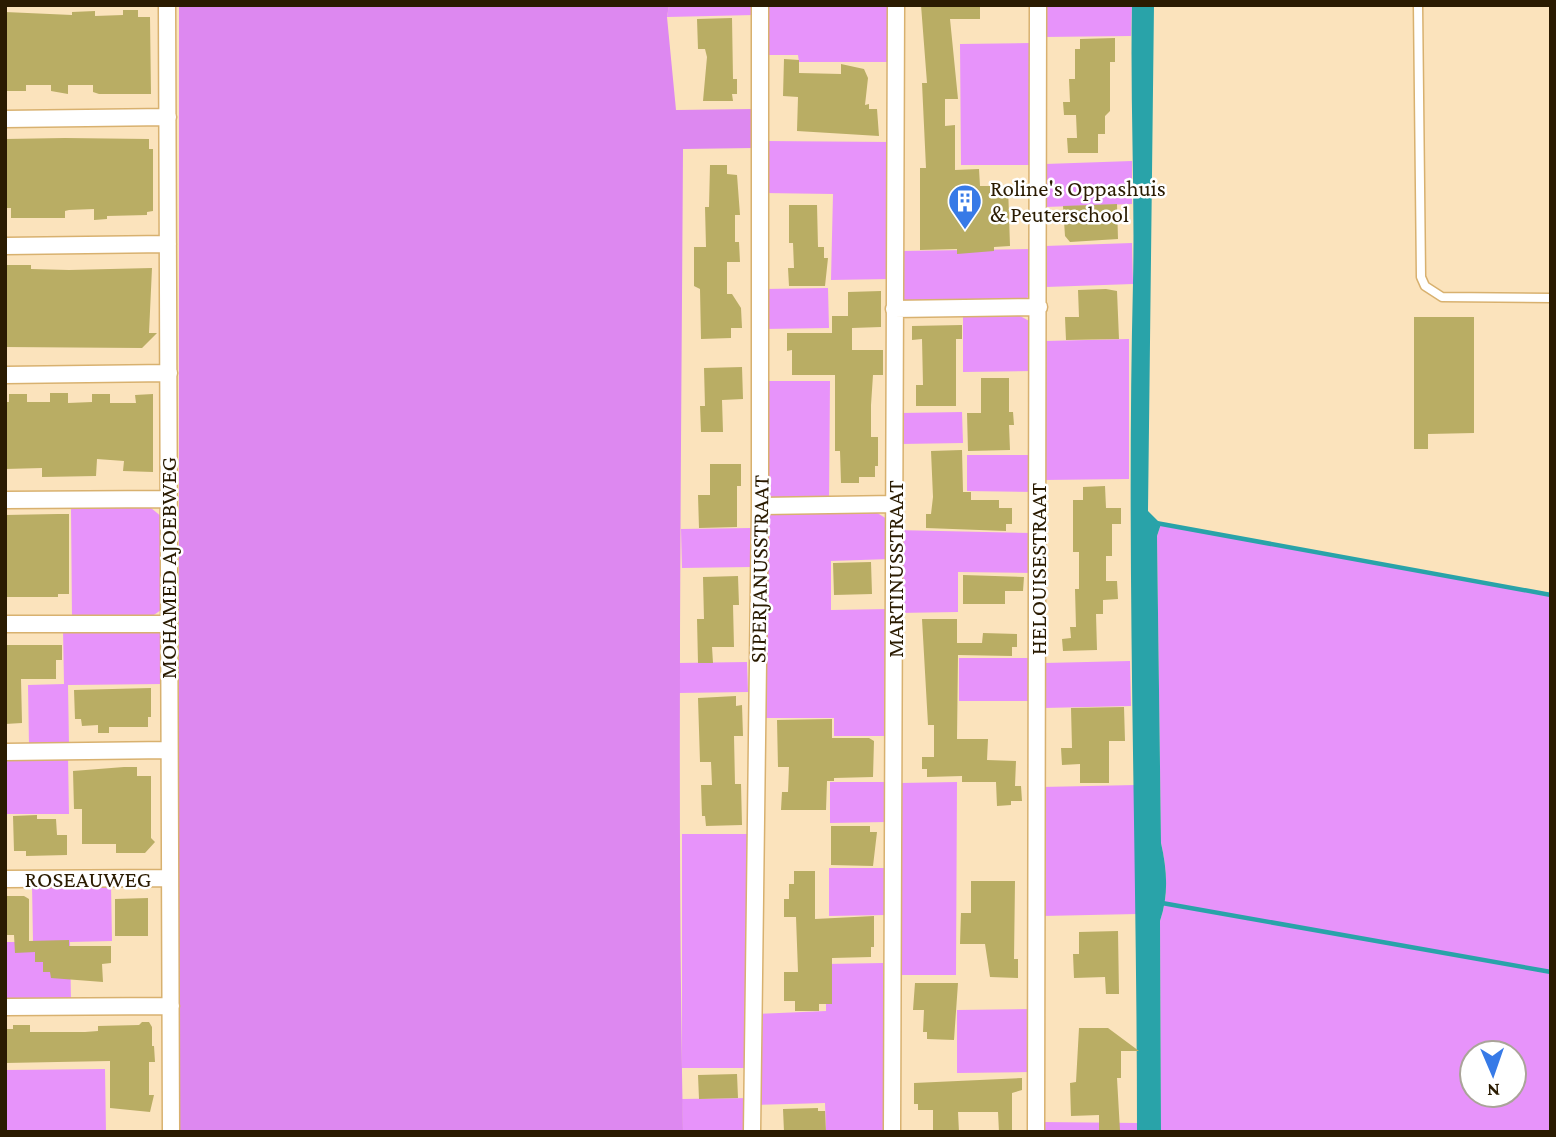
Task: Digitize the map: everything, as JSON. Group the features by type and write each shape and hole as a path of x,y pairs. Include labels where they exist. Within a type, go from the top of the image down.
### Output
{"street":[{"name":"MOHAMED AJOEBWEG","path":"167,5 171,1132"},
{"name":"SIPERJANUSSTRAAT","path":"752,1132 760,506 760,5"},
{"name":"MARTINUSSTRAAT","path":"892,1132 896,5"},
{"name":"HELOUISESTRAAT","path":"1036,1132 1038,5"},
{"path":"5,119 168,117"},
{"path":"5,246 168,244"},
{"path":"894,309 1039,307"},
{"path":"5,375 169,373"},
{"path":"5,500 168,499"},
{"path":"760,506 896,504"},
{"path":"5,624 168,624"},
{"path":"5,752 169,750"},
{"name":"ROSEAUWEG","path":"5,879 170,878"},
{"path":"5,1007 171,1006"}],"lane":[{"path":"1419,5 1421,277 1425,286 1442,297 1551,298"}],"shaded area":[{"path":"179,5 669,5 667,17 676,110 754,109 753,148 683,149 680,763 683,1132 179,1132"},
{"path":"669,5 754,5 754,15 667,17"},
{"path":"765,5 889,5 889,62 799,62 798,55 765,55"},
{"path":"1044,5 1132,5 1131,36 1044,37"},
{"path":"1030,43 1032,165 961,165 960,44"},
{"path":"765,141 891,142 890,279 831,280 833,194 764,193"},
{"path":"1132,161 1132,204 1045,207 1045,164"},
{"path":"1132,243 1133,284 1046,287 1045,246"},
{"path":"1031,249 1031,292 1029,297 1020,301 906,301 900,297 901,251"},
{"path":"828,288 829,328 764,329 764,289"},
{"path":"1020,316 1033,323 1033,371 963,372 963,317"},
{"path":"1129,339 1129,479 1043,480 1045,341"},
{"path":"765,381 830,381 829,501 772,498 767,491"},
{"path":"962,412 963,443 901,444 901,413"},
{"path":"967,455 1036,455 1036,492 967,491"},
{"path":"71,508 151,508 162,517 161,610 148,619 72,619"},
{"path":"874,511 887,519 890,559 831,561 831,610 890,609 892,736 834,736 834,718 762,718 766,520 771,512"},
{"path":"1161,524 1551,595 1551,1132 1161,1132 1160,921 1166,882 1161,843 1157,536"},
{"path":"751,528 751,567 682,568 681,529"},
{"path":"896,530 1032,533 1032,573 958,572 958,612 897,613"},
{"path":"63,629 160,629 163,684 68,685 69,746 29,746 28,685 64,684"},
{"path":"959,658 1032,658 1032,701 959,701"},
{"path":"1130,661 1131,706 1044,708 1044,663"},
{"path":"747,662 748,692 678,693 678,663"},
{"path":"5,756 68,756 69,814 5,814"},
{"path":"830,782 887,782 887,822 830,823"},
{"path":"957,782 956,975 894,975 900,783"},
{"path":"1136,785 1137,914 1042,916 1041,787"},
{"path":"682,834 749,834 749,1068 682,1068"},
{"path":"829,868 884,868 885,915 829,916"},
{"path":"32,885 111,885 112,941 70,942 71,1001 5,1002 5,942 33,942"},
{"path":"883,963 884,1132 826,1132 825,1103 756,1105 757,1014 826,1011 826,964"},
{"path":"1031,1009 1031,1072 957,1073 957,1010"},
{"path":"105,1069 106,1132 5,1132 5,1070"},
{"path":"750,1098 750,1132 683,1132 682,1099"},
{"path":"1041,1122 1137,1123 1137,1132 1041,1132"}],"water":[{"path":"1132,5 1154,5 1148,511 1161,524 1157,536 1161,843 1166,882 1160,921 1161,1132 1137,1132 1131,601"}],"building":[{"path":"921,5 980,5 980,19 950,19 958,99 945,99 945,126 955,125 955,170 979,169 980,186 1008,186 1010,246 994,247 994,251 957,254 957,249 920,250 920,168 926,168 922,83 927,83"},
{"path":"123,10 138,10 138,17 150,17 151,94 99,94 93,92 93,85 68,85 68,94 51,91 51,85 26,85 26,91 5,91 5,12 72,15 72,12 95,11 95,16 123,15"},
{"path":"732,18 733,79 737,79 737,94 732,94 733,101 703,101 707,57 705,49 698,49 697,19"},
{"path":"1115,38 1115,62 1110,62 1110,111 1105,116 1105,134 1098,134 1098,153 1068,153 1067,138 1077,138 1076,115 1064,115 1063,102 1070,102 1069,79 1075,79 1075,49 1080,49 1080,39"},
{"path":"784,59 799,60 799,73 841,74 841,64 864,69 868,78 865,105 869,104 869,109 877,109 879,136 797,131 798,97 783,96"},
{"path":"5,139 149,139 149,149 153,149 153,211 147,212 147,215 107,216 107,219 94,220 94,209 65,211 65,218 11,218 11,208 5,208"},
{"path":"710,165 727,165 727,174 737,175 740,215 735,215 735,242 739,242 740,262 727,262 727,294 732,294 741,308 742,328 731,328 731,338 701,339 700,289 694,286 694,247 706,247 705,207 709,207"},
{"path":"1117,204 1118,239 1070,242 1065,236 1063,206"},
{"path":"789,205 817,205 818,247 824,247 824,258 828,258 825,286 789,286 788,268 794,268 793,243 789,243"},
{"path":"5,265 69,270 152,268 149,333 157,333 142,348 5,347"},
{"path":"1078,290 1117,291 1119,339 1066,340 1065,317 1079,317"},
{"path":"881,291 881,327 852,328 852,350 883,350 883,375 873,375 871,405 871,437 878,437 878,466 875,466 875,477 859,477 859,483 841,483 840,451 835,451 835,375 792,375 792,350 787,351 787,333 832,333 832,316 848,316 848,292"},
{"path":"1414,317 1474,317 1474,433 1428,434 1428,449 1414,449"},
{"path":"962,325 962,339 956,339 956,406 916,406 916,385 923,385 922,339 912,340 912,326"},
{"path":"742,367 743,399 722,400 723,432 701,432 700,406 705,406 704,368"},
{"path":"981,378 1009,378 1009,412 1013,412 1014,425 1009,425 1010,450 968,451 967,413 981,413"},
{"path":"50,393 68,393 68,403 92,402 92,394 110,394 110,403 136,403 135,395 153,394 153,472 123,471 124,461 97,459 96,476 42,477 42,468 5,469 5,402 9,402 9,394 27,394 27,402 50,402"},
{"path":"962,450 963,492 971,492 971,500 999,500 999,508 1012,508 1012,524 1006,524 1006,531 926,528 926,514 931,514 933,497 931,451"},
{"path":"710,464 741,464 741,486 737,486 737,527 699,528 698,495 710,495"},
{"path":"1105,486 1106,508 1121,508 1121,524 1112,524 1112,556 1106,556 1106,581 1117,581 1118,599 1103,600 1103,614 1096,614 1097,650 1063,651 1062,639 1071,638 1070,627 1076,627 1075,589 1079,589 1079,552 1073,552 1073,500 1083,500 1083,487"},
{"path":"69,514 69,594 58,594 58,597 5,597 5,515"},
{"path":"871,562 872,594 834,595 833,563"},
{"path":"963,575 1024,577 1023,591 1005,591 1005,604 963,604"},
{"path":"738,576 739,605 733,605 734,647 712,647 713,663 698,663 697,619 704,619 703,577"},
{"path":"922,619 957,619 957,643 982,643 983,633 1017,634 1017,647 1012,647 1012,656 958,655 957,739 988,739 987,760 1016,761 1015,786 1021,786 1022,801 1011,801 1011,805 997,806 996,782 962,782 962,776 927,777 927,769 922,769 922,757 934,757 934,725 928,725"},
{"path":"5,645 62,645 62,660 56,660 56,679 21,679 22,723 5,724"},
{"path":"151,688 151,717 148,717 148,727 109,727 109,733 98,733 98,725 82,726 81,719 75,719 74,690"},
{"path":"736,696 736,706 742,705 743,736 734,736 735,784 741,784 742,825 706,826 705,816 702,816 701,785 712,785 711,762 700,762 698,698"},
{"path":"1124,707 1125,741 1109,741 1109,783 1080,783 1080,764 1062,765 1061,748 1072,748 1071,708"},
{"path":"832,719 832,738 869,738 874,741 873,777 834,778 834,781 827,781 826,810 781,810 782,792 788,792 789,767 778,767 777,720"},
{"path":"137,767 137,776 151,776 151,838 155,842 145,853 116,853 116,844 82,844 82,809 74,809 73,771"},
{"path":"37,815 37,819 56,819 57,835 67,835 67,855 26,856 26,851 14,851 13,816"},
{"path":"831,826 870,826 870,832 877,832 873,866 831,865"},
{"path":"794,871 815,871 815,919 874,916 874,947 871,947 871,957 832,958 832,1004 819,1004 819,1011 795,1011 795,1001 784,1001 784,972 798,972 796,917 784,917 784,899 789,899 789,884 794,884"},
{"path":"971,881 1015,881 1014,959 1018,959 1018,978 990,977 985,944 960,944 961,913 971,913"},
{"path":"5,896 24,896 29,899 29,941 69,940 69,946 111,946 111,963 102,964 103,982 51,978 50,972 43,972 43,962 35,962 35,952 15,953 14,935 5,935"},
{"path":"148,898 148,936 115,936 115,899"},
{"path":"1118,931 1119,994 1106,994 1105,977 1074,978 1073,954 1079,954 1079,932"},
{"path":"915,983 958,983 954,1040 927,1039 927,1032 923,1032 924,1010 913,1010"},
{"path":"149,1022 152,1027 154,1046 155,1062 149,1062 149,1095 154,1095 150,1112 110,1108 110,1061 5,1063 5,1029 13,1029 13,1025 30,1025 30,1032 85,1032 98,1031 98,1026 139,1025"},
{"path":"1079,1028 1108,1028 1139,1051 1121,1051 1121,1078 1117,1078 1120,1131 1099,1131 1099,1115 1071,1116 1070,1083 1076,1082"},
{"path":"737,1074 738,1098 699,1099 698,1075"},
{"path":"1022,1078 1022,1090 1012,1093 1012,1132 999,1132 998,1112 958,1112 959,1132 933,1132 933,1110 918,1110 918,1104 914,1104 914,1083"},
{"path":"818,1108 818,1111 825,1111 826,1132 784,1132 783,1109"}],"waterway":[{"path":"1156,523 1551,595"},
{"path":"1162,903 1551,972"}],"place":[{"name":"Roline's Oppashuis & Peuterschool","path":"965,231"}]}
